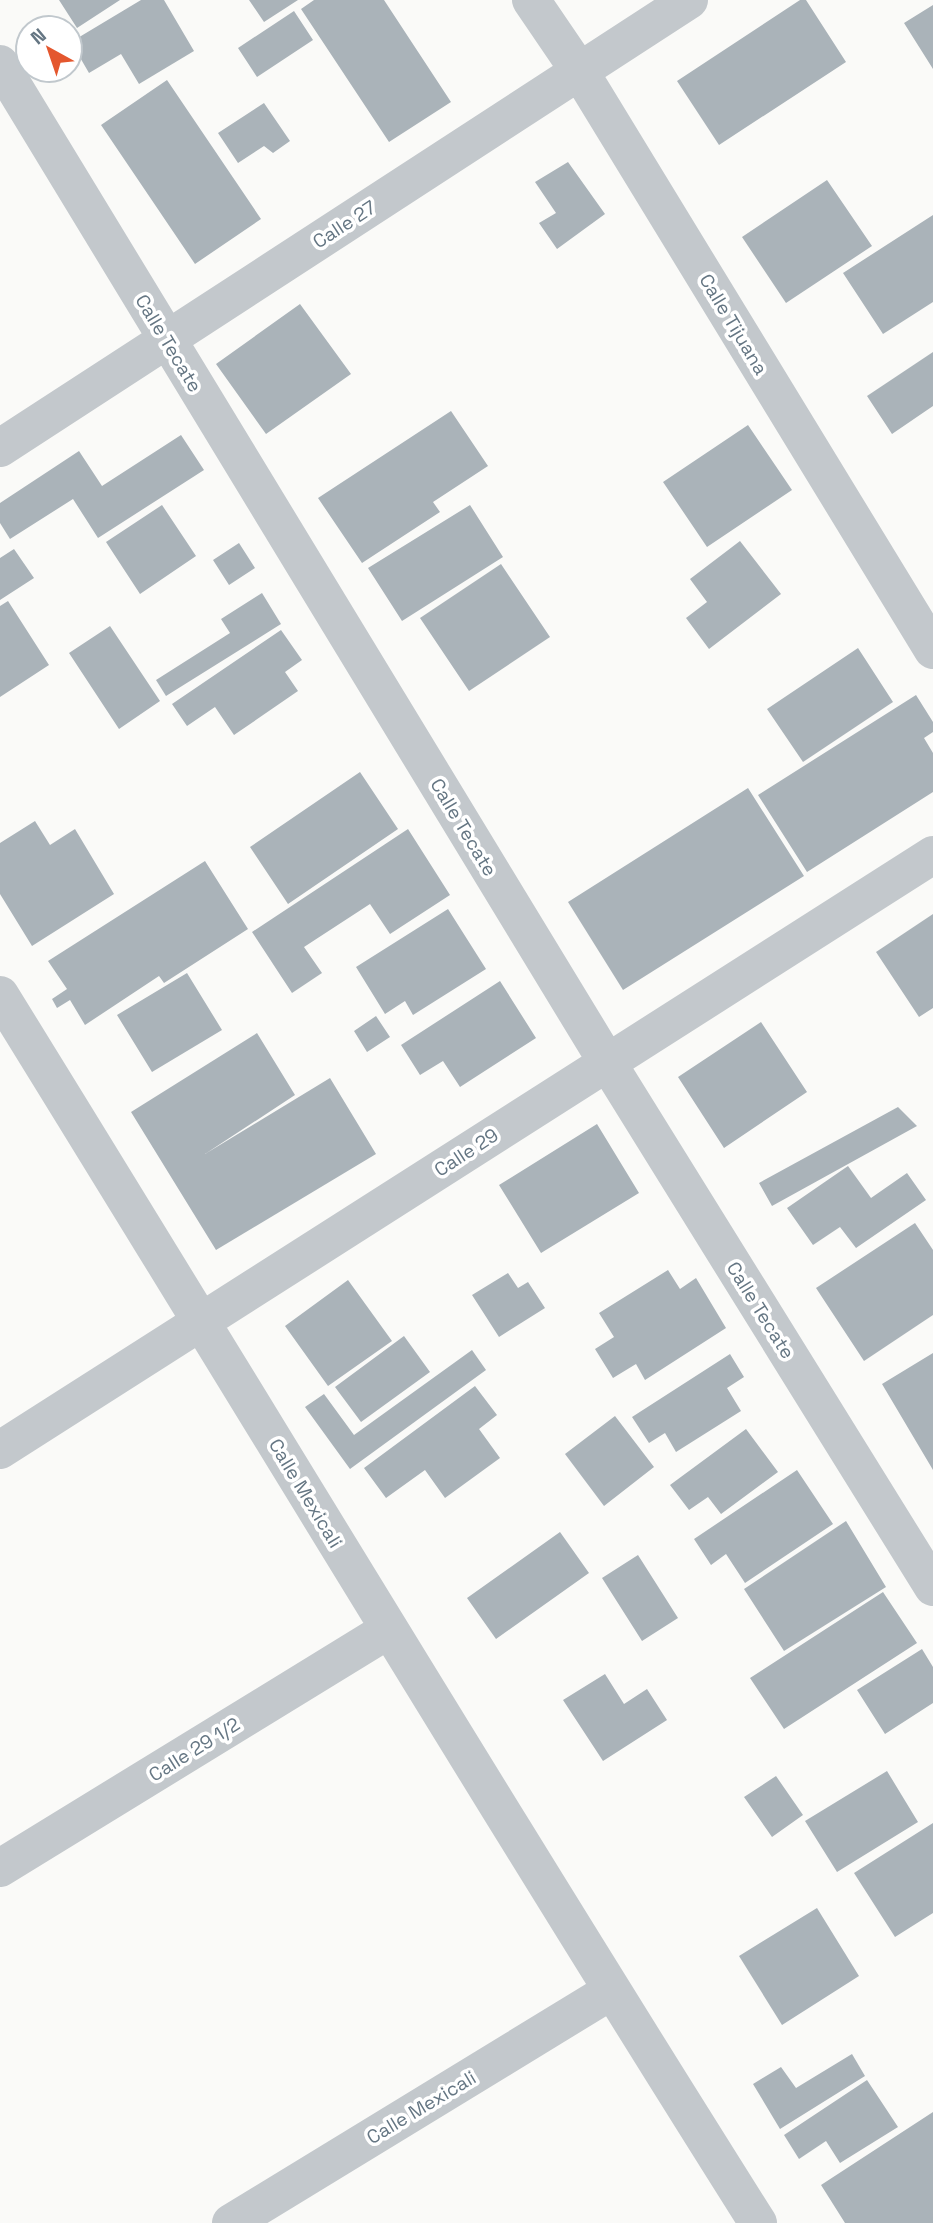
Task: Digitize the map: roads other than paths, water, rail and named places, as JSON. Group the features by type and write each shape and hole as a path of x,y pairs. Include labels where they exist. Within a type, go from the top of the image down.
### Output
{"street":[{"name":"Calle Tijuana","path":"531,0 580,72 933,650"},
{"name":"Calle 27","path":"0,448 689,0"},
{"name":"Calle Tecate","path":"0,64 607,1062 933,1587"},
{"name":"Calle 29","path":"0,1450 933,855"},
{"name":"Calle Mexicali","path":"0,995 202,1321 388,1630 758,2223"},
{"name":"Calle 29 1/2","path":"0,1868 388,1630"},
{"name":"Calle Mexicali","path":"231,2223 611,1991"}]}
